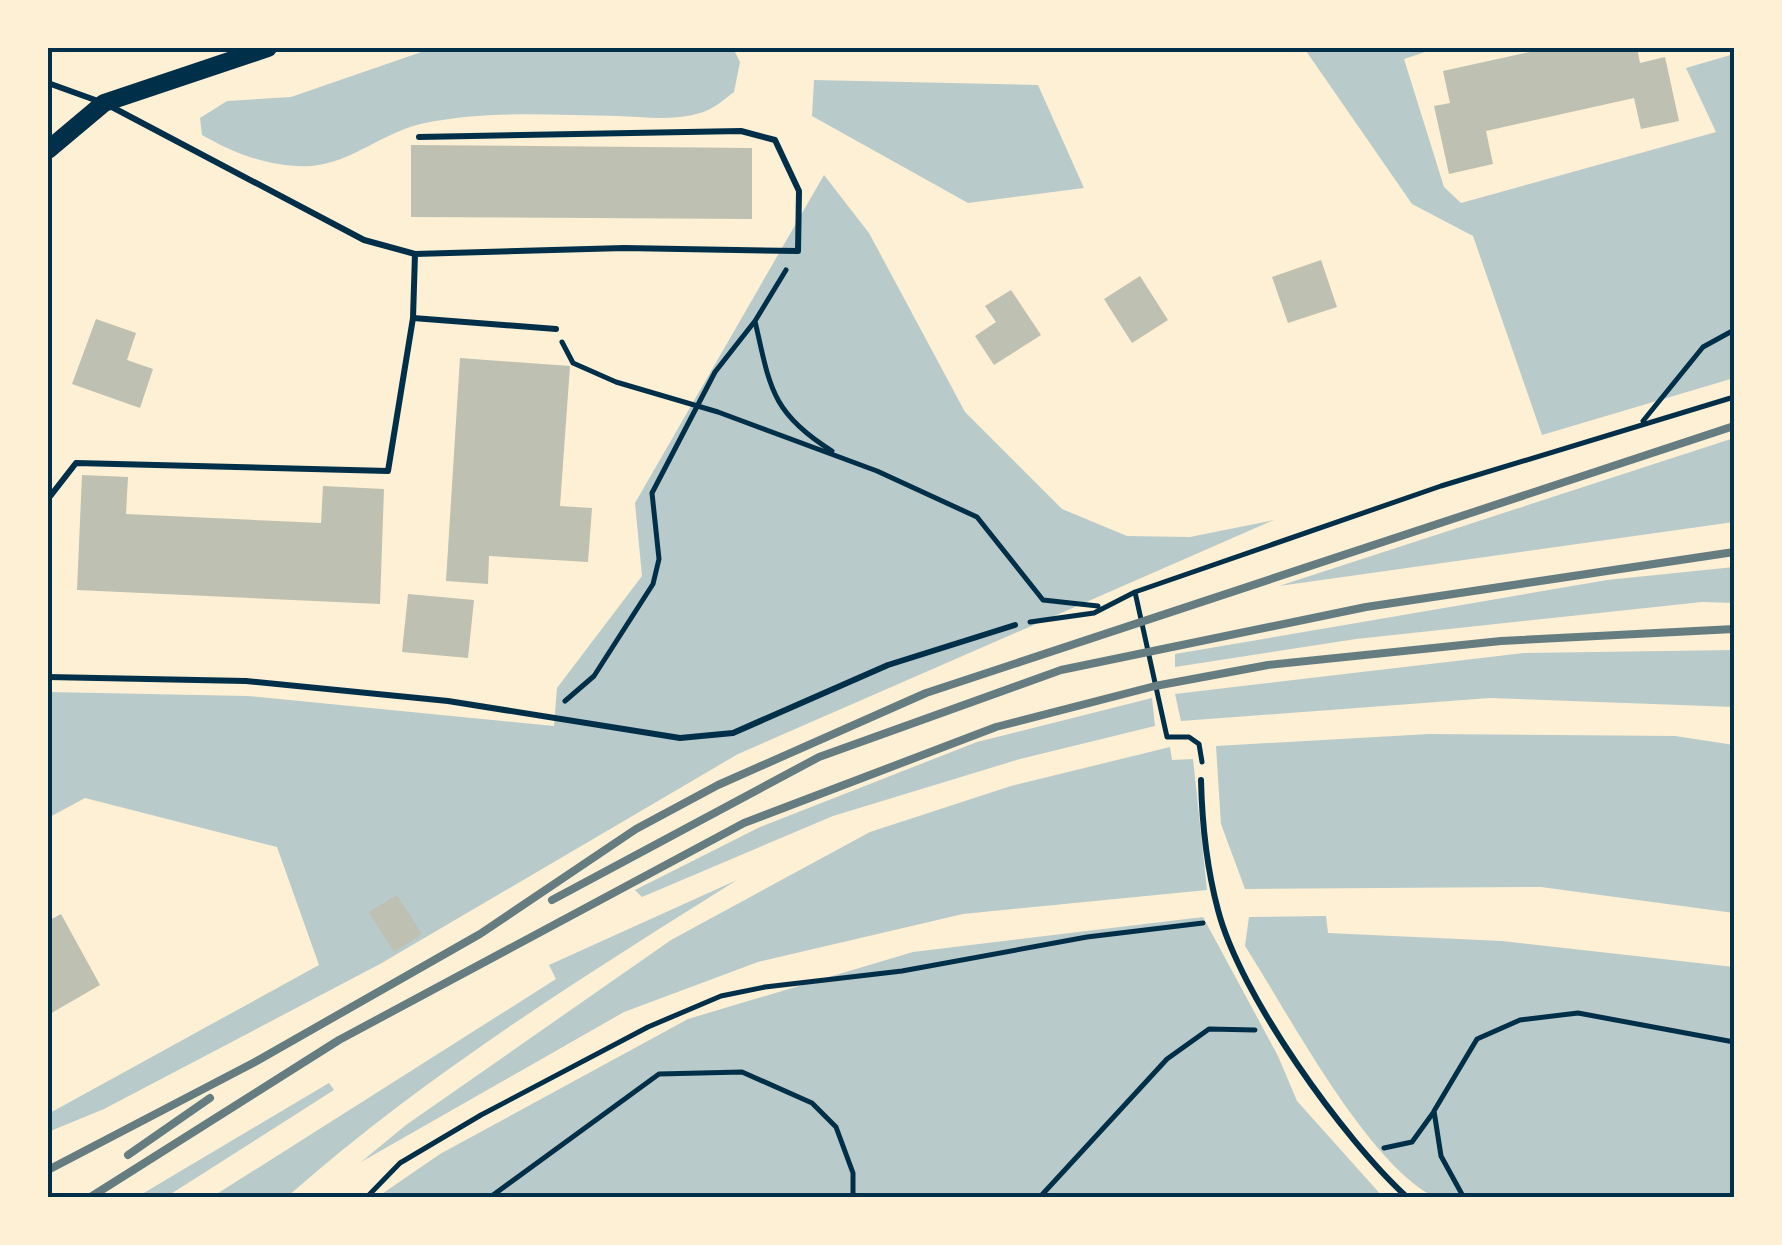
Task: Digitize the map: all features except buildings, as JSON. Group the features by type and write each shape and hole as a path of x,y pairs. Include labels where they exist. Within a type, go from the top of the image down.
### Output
{"main road":[{"path":"48,150 104,103 268,48"}],"lane":[{"path":"48,84 104,103 364,240 415,254 624,248 798,250 799,191 775,140 741,131 419,137"},
{"path":"48,499 76,463 388,471 413,318 415,254"},
{"path":"413,318 556,330"},
{"path":"48,677 246,681 539,714 680,738 733,732 888,666 1016,624"},
{"path":"1201,780 1221,920 1278,1031 1334,1116 1408,1198"}],"path":[{"path":"539,714 560,704 594,676 653,584 659,559 652,493 724,360 755,320 798,250"},
{"path":"755,320 772,392 802,434 844,459"},
{"path":"556,330 573,363 844,459 977,517 1044,600 1102,606"},
{"path":"1642,423 1703,347 1734,330"},
{"path":"1016,624 1094,613 1135,592 1441,486 1734,397"},
{"path":"1135,592 1167,738 1189,736 1200,744 1201,780"},
{"path":"366,1198 400,1163 525,1090 648,1027 721,996 902,971 1087,937 1221,920"},
{"path":"1364,1151 1412,1142 1476,1039 1520,1020 1578,1013 1734,1042"},
{"path":"1038,1198 1167,1059 1209,1030 1278,1031"},
{"path":"489,1198 658,1074 742,1072 812,1103 836,1127 852,1173 853,1198"},
{"path":"1434,1111 1441,1156 1464,1198"}],"shaded area":[{"path":"433,48 733,48 740,62 734,92 711,108 686,116 520,114 448,119 410,127 340,159 311,166 282,165 254,158 202,135 200,118 227,101 291,97"},
{"path":"1304,48 1437,48 1404,59 1444,187 1461,203 1716,132 1686,68 1734,54 1734,378 1542,435 1473,236 1412,204"},
{"path":"814,80 1038,85 1084,188 968,203 812,116"},
{"path":"824,175 869,233 965,412 1062,509 1127,536 1190,537 1274,520 738,754 380,964 104,1109 48,1132 48,1114 319,965 277,847 85,798 48,818 48,692 248,696 554,726 557,688 642,576 635,503"},
{"path":"1734,438 1734,522 1279,586"},
{"path":"1734,567 1734,603 1702,602 1356,639 1175,667 1175,654 1607,580"},
{"path":"1734,650 1734,707 1490,698 1181,721 1175,694 1524,653"},
{"path":"1152,698 1155,726 1020,759 833,816 642,897 635,890 760,827 977,742"},
{"path":"1429,734 1675,736 1734,745 1734,913 1541,887 1245,889 1221,824 1216,746"},
{"path":"1170,747 1172,760 1193,759 1207,890 963,914 758,962 624,1012 361,1162 406,1125 671,940 870,832 1011,786"},
{"path":"737,880 562,991 449,1069 287,1197 212,1197 556,979 549,965"},
{"path":"1326,916 1328,933 1502,941 1734,967 1734,1197 1437,1198 1411,1181 1357,1122 1245,946 1249,917"},
{"path":"1203,917 1278,1056 1297,1101 1383,1197 376,1198 440,1154 688,1019 913,952"},
{"path":"329,1083 334,1090 166,1197 137,1197"}],"railway":[{"path":"48,1170 255,1062 480,934 636,829 718,785 926,693 1734,426"},
{"path":"552,900 819,757 1061,670 1366,607 1734,552"},
{"path":"89,1198 339,1040 744,823 996,727 1155,686 1268,665 1501,641 1734,629"},
{"path":"128,1155 210,1098"}]}
